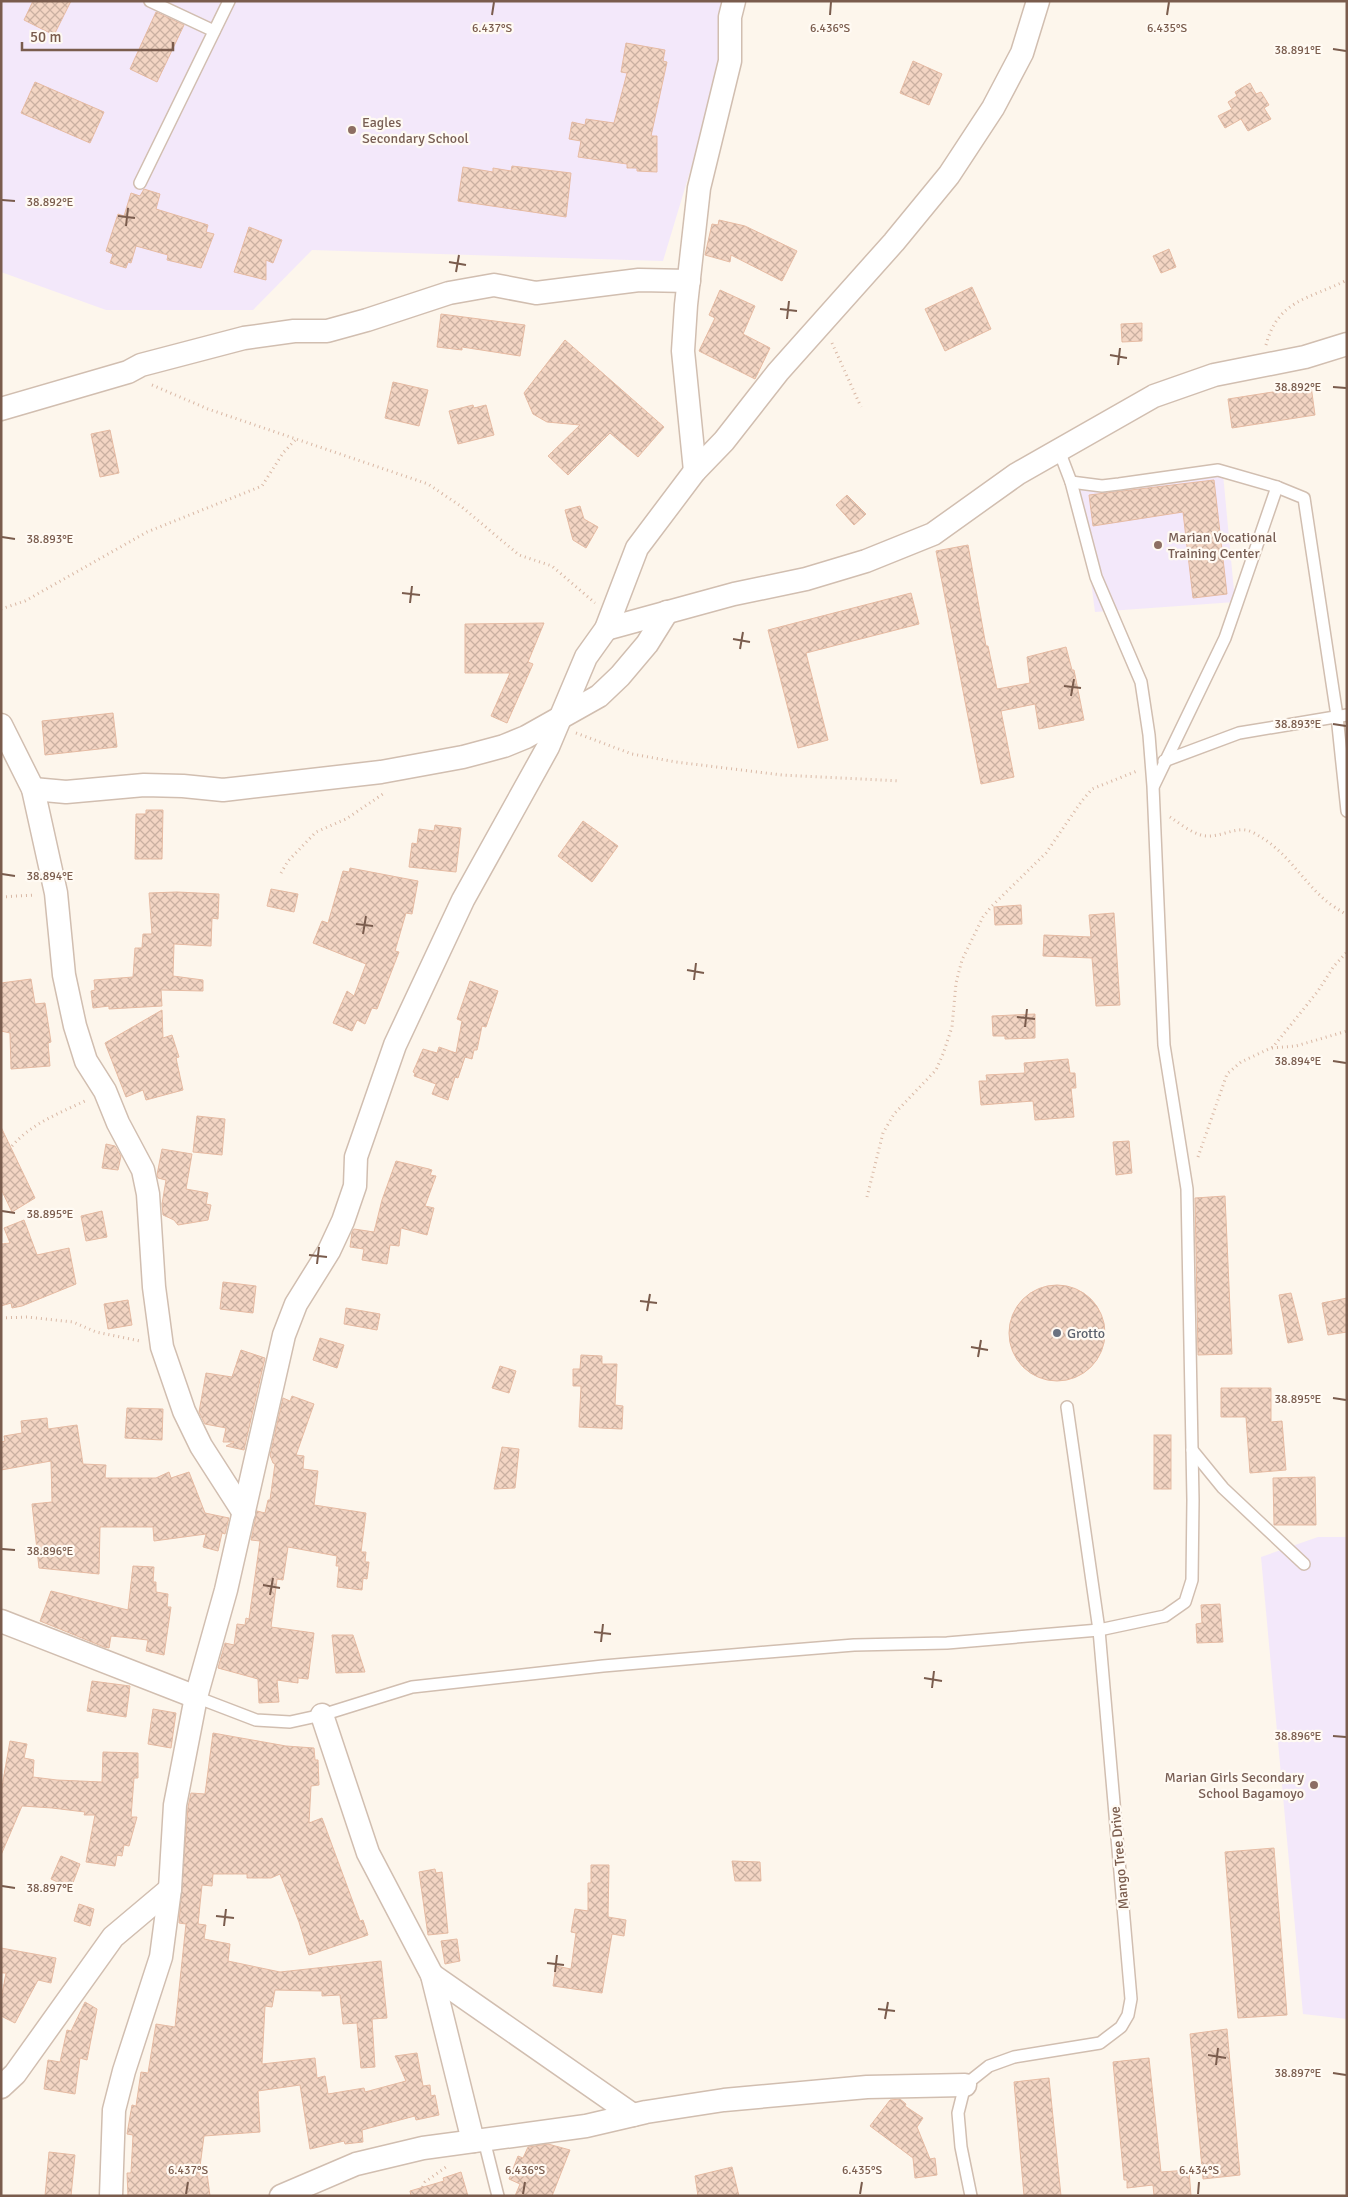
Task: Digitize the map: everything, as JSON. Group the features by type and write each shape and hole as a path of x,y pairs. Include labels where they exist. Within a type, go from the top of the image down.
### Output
{"street":[{"path":"695,470 683,350 699,188 730,61 730,17 734,1"},
{"path":"110,2196 114,2110 124,2071 161,1958 170,1889 175,1805 196,1697 244,1512 284,1335 296,1304 330,1251 343,1221 355,1186 356,1156 395,1045 463,900 559,722 586,657 608,623 637,548 695,470 724,440 778,372 894,242 949,175 992,108 1022,54 1038,1"},
{"path":"1,409 128,372 141,365 244,338 294,331 327,331 449,293 494,285 536,293 639,280 689,281"},
{"path":"608,623 667,612 866,561 933,534 1017,474 1058,448 1154,396 1214,375 1305,356 1347,344"},
{"path":"33,789 66,792 154,785 223,790 359,775 463,757 496,748 559,722 599,696 620,676 647,644 667,612"},
{"path":"1,725 33,789 56,894 64,975 86,1061 104,1091 142,1170 148,1194 154,1287 162,1347 184,1411 200,1446 244,1512"},
{"path":"1,1621 196,1697"},
{"path":"322,1715 368,1853 432,1975 474,2141"},
{"path":"1,2087 15,2074 113,1937 170,1889"},
{"path":"432,1975 633,2115"},
{"path":"281,2196 356,2164 422,2148 586,2126 633,2115 724,2100 867,2088 965,2085"}],"lane":[{"path":"150,1 214,30"},
{"path":"140,183 229,1"},
{"path":"196,1697 256,1720 290,1722 322,1715 412,1687 768,1652 854,1645 957,1642 1099,1630 1165,1616 1185,1602 1192,1580 1192,1450 1187,1189 1164,1046 1152,765 1141,682 1096,577 1071,482 1058,448"},
{"path":"1071,482 1102,486 1218,470 1301,496 1305,502 1323,634 1342,715 1347,811"},
{"path":"1153,786 1225,638 1277,487"},
{"path":"1164,761 1239,734 1342,715"},
{"name":"Mango Tree Drive","path":"965,2085 989,2066 1014,2056 1100,2043 1121,2027 1128,2014 1131,1999 1099,1630 1067,1407"},
{"path":"1192,1450 1223,1488 1304,1564"},
{"path":"965,2085 958,2113 961,2147 970,2196"},
{"path":"474,2141 498,2196"}],"path":[{"path":"1260,366 1271,328 1283,311 1294,303 1347,280"},
{"path":"822,322 861,408"},
{"path":"148,384 208,409 297,438 339,455 398,472 428,484 456,502 519,555 552,566 608,623"},
{"path":"1,609 25,601 147,532 262,486 283,453 297,438"},
{"path":"559,722 632,754 676,762 782,775 900,781"},
{"path":"867,1197 882,1133 894,1114 936,1070 943,1054 952,1027 956,983 960,966 983,917 990,907 1046,853 1080,802 1092,789 1152,765"},
{"path":"282,873 288,861 316,832 346,819 389,788"},
{"path":"1154,809 1202,835 1216,835 1240,830 1254,833 1284,855 1322,897 1347,915"},
{"path":"1,897 56,894"},
{"path":"1271,1048 1347,952"},
{"path":"1187,1189 1227,1074 1241,1062 1271,1048 1296,1046 1347,1031"},
{"path":"12,1146 24,1132 34,1126 104,1091"},
{"path":"1,1318 27,1317 73,1322 96,1332 162,1347"},
{"path":"418,2196 425,2182 452,2163 474,2141"}],"shaded area":[{"name":"Eagles Secondary School","path":"1,1 739,1 739,9 663,261 312,250 253,310 106,310 1,272"},
{"name":"Marian Vocational Training Center","path":"1223,474 1235,602 1095,612 1079,489"},
{"name":"Marian Girls Secondary School Bagamoyo","path":"1318,1537 1347,1537 1347,2019 1303,2014 1261,1557"}],"building":[{"path":"33,1 71,1 54,35 24,20"},
{"path":"156,12 184,25 157,82 130,69"},
{"path":"626,43 665,50 663,61 667,62 651,136 657,136 657,172 637,171 637,168 627,168 627,164 578,157 581,141 569,139 572,122 585,125 586,119 614,123 627,73 621,72"},
{"path":"913,61 942,74 929,105 900,93"},
{"path":"35,82 104,112 90,143 21,113"},
{"path":"1250,83 1256,94 1261,92 1269,105 1264,108 1271,119 1248,131 1241,119 1225,128 1218,116 1232,109 1228,102 1237,96 1235,92"},
{"path":"512,166 571,173 566,217 458,201 463,167 493,172 493,168 511,171"},
{"path":"144,189 160,194 156,209 208,225 206,232 214,234 201,268 167,260 168,255 136,246 131,263 128,262 126,268 110,263 113,254 106,251 118,214 124,216 131,193 140,196"},
{"path":"719,220 745,226 797,251 782,281 731,255 730,262 705,255 712,224 718,225"},
{"path":"249,227 282,240 273,263 266,260 266,280 234,272"},
{"path":"1169,249 1176,267 1161,273 1153,256"},
{"path":"972,287 991,329 945,351 925,309"},
{"path":"720,290 755,306 743,334 770,348 755,379 699,351 715,318 709,315"},
{"path":"441,314 525,325 520,356 462,347 462,350 437,347"},
{"path":"1142,323 1142,341 1122,342 1121,324"},
{"path":"565,340 664,427 638,457 610,433 568,475 548,456 580,425 547,422 533,414 524,393"},
{"path":"393,382 428,390 419,426 385,418"},
{"path":"1311,386 1315,415 1232,428 1228,399"},
{"path":"473,405 474,408 486,405 494,435 458,444 449,411"},
{"path":"110,430 119,473 100,477 91,434"},
{"path":"1214,480 1227,594 1193,598 1183,512 1093,526 1089,495"},
{"path":"847,495 866,514 854,525 836,505"},
{"path":"580,506 584,519 598,527 586,548 573,540 565,510"},
{"path":"968,545 986,646 988,646 997,689 1030,683 1027,657 1066,647 1072,670 1074,670 1084,720 1039,729 1035,704 1001,711 1014,777 981,784 936,551"},
{"path":"911,593 919,624 806,653 828,740 798,748 768,630"},
{"path":"544,623 528,662 533,664 507,723 491,716 510,673 465,673 465,624"},
{"path":"113,713 117,747 45,755 42,721"},
{"path":"146,810 163,810 162,859 135,859 136,814 146,814"},
{"path":"583,821 618,846 592,882 558,856"},
{"path":"435,825 461,828 456,872 409,867 412,843 417,844 419,829 434,831"},
{"path":"350,868 418,881 412,914 406,913 395,951 399,952 377,1009 372,1008 365,1024 357,1020 352,1031 333,1023 347,991 354,996 366,964 313,943 322,921 328,923 343,871 349,872"},
{"path":"271,889 298,894 294,912 267,906"},
{"path":"149,893 219,894 218,919 212,918 211,946 174,944 173,976 203,980 203,991 161,990 162,1006 109,1009 109,1006 93,1008 91,991 95,990 94,980 133,977 135,948 142,948 143,934 152,934"},
{"path":"1021,905 1022,924 995,925 994,907"},
{"path":"1114,913 1120,1005 1096,1006 1092,958 1043,956 1044,935 1091,937 1089,915"},
{"path":"31,979 35,1004 45,1003 51,1042 48,1043 50,1066 11,1069 10,1033 1,1031 1,983"},
{"path":"470,981 498,991 486,1027 482,1026 477,1050 474,1050 472,1059 465,1057 458,1078 455,1077 448,1100 432,1094 436,1084 414,1076 415,1073 413,1072 423,1049 437,1053 439,1047 456,1053 462,1021 457,1019"},
{"path":"162,1010 163,1038 172,1035 179,1057 176,1058 183,1090 146,1100 143,1090 126,1097 105,1043"},
{"path":"1035,1014 1035,1038 1005,1039 1005,1036 993,1036 992,1016"},
{"path":"1068,1059 1070,1073 1075,1073 1076,1088 1071,1088 1074,1117 1035,1120 1033,1101 981,1105 979,1081 987,1081 986,1075 1025,1073 1024,1063"},
{"path":"197,1116 225,1119 222,1155 193,1152"},
{"path":"1,1127 35,1198 12,1212 1,1189"},
{"path":"1129,1141 1132,1173 1116,1175 1113,1142"},
{"path":"106,1144 115,1146 121,1156 118,1170 102,1168"},
{"path":"162,1149 192,1154 186,1189 208,1193 206,1204 211,1205 208,1220 178,1225 174,1220 163,1215 162,1204 166,1180 158,1178 157,1175"},
{"path":"396,1161 432,1170 430,1175 436,1176 425,1206 434,1208 427,1235 401,1228 399,1246 390,1245 387,1264 362,1260 364,1249 350,1247 352,1232 354,1229 374,1232 382,1200"},
{"path":"1225,1196 1232,1354 1198,1355 1195,1198"},
{"path":"102,1211 107,1237 86,1241 81,1216"},
{"path":"24,1220 37,1255 69,1248 76,1284 22,1306 12,1308 11,1303 1,1306 1,1244 10,1243 4,1228"},
{"path":"223,1282 256,1286 253,1313 220,1309"},
{"name":"Grotto","path":"1057,1285 1076,1288 1091,1299 1102,1314 1105,1333 1102,1352 1091,1367 1076,1378 1057,1381 1038,1378 1023,1367 1012,1352 1009,1333 1012,1314 1023,1299 1038,1288"},
{"path":"1291,1293 1303,1340 1288,1343 1279,1295"},
{"path":"1347,1298 1347,1332 1328,1335 1322,1303"},
{"path":"128,1300 132,1325 108,1329 104,1304"},
{"path":"346,1308 380,1314 377,1330 344,1324"},
{"path":"320,1338 344,1345 337,1368 313,1360"},
{"path":"241,1350 265,1358 244,1450 226,1446 234,1442 223,1442 226,1428 205,1424 199,1412 206,1373 232,1377"},
{"path":"581,1355 602,1356 602,1364 617,1364 615,1405 623,1406 622,1429 579,1427 581,1386 573,1386 573,1369 580,1369"},
{"path":"500,1366 516,1371 509,1393 492,1388"},
{"path":"1221,1388 1271,1388 1271,1422 1282,1421 1286,1470 1250,1473 1246,1417 1221,1417"},
{"path":"292,1396 314,1404 296,1455 304,1456 303,1469 318,1471 314,1505 366,1513 361,1552 366,1552 365,1562 369,1562 367,1579 363,1578 362,1590 337,1587 339,1566 336,1566 337,1556 288,1547 283,1580 277,1579 271,1627 314,1633 308,1679 298,1678 298,1683 277,1680 279,1702 259,1703 258,1679 218,1668 225,1643 234,1645 237,1624 245,1625 246,1618 249,1619 260,1541 251,1540 257,1511 265,1513 268,1500 270,1500 275,1464 270,1455 283,1398 290,1401"},
{"path":"127,1408 163,1409 162,1440 125,1438"},
{"path":"47,1418 48,1429 77,1425 83,1464 106,1465 105,1478 156,1478 169,1472 171,1478 189,1472 205,1513 229,1518 225,1534 222,1533 218,1551 203,1547 206,1534 154,1541 153,1527 100,1527 99,1574 39,1568 32,1504 52,1502 51,1461 1,1470 1,1442 5,1441 4,1436 22,1433 21,1421"},
{"path":"1154,1435 1171,1435 1171,1489 1154,1489"},
{"path":"502,1447 519,1449 515,1488 494,1489"},
{"path":"1315,1477 1316,1525 1274,1525 1273,1478"},
{"path":"133,1566 154,1567 153,1582 156,1582 156,1592 168,1594 167,1607 171,1607 164,1655 146,1651 148,1640 111,1636 109,1648 40,1621 51,1591 128,1610"},
{"path":"1220,1604 1223,1642 1197,1643 1196,1624 1202,1623 1201,1605"},
{"path":"332,1635 353,1635 365,1672 336,1673"},
{"path":"92,1681 130,1686 126,1717 87,1711"},
{"path":"153,1709 176,1713 171,1748 148,1744"},
{"path":"213,1733 286,1746 314,1748 315,1760 318,1760 319,1785 311,1786 309,1823 322,1818 360,1921 363,1920 368,1935 309,1955 299,1922 280,1874 271,1878 247,1878 247,1874 213,1874 212,1886 202,1885 198,1924 206,1925 204,1939 230,1944 228,1961 280,1972 381,1961 387,2018 372,2019 375,2067 361,2068 357,2023 343,2024 340,1995 322,1996 322,1991 275,1990 272,2007 265,2006 262,2064 315,2058 317,2078 325,2076 328,2094 364,2088 365,2092 406,2081 395,2056 417,2053 423,2086 430,2085 431,2096 435,2095 439,2115 416,2120 415,2116 362,2130 363,2142 345,2144 344,2141 310,2149 300,2085 258,2091 260,2132 204,2136 199,2174 207,2173 210,2196 128,2196 127,2173 131,2173 133,2135 127,2134 132,2105 136,2106 141,2072 148,2073 156,2024 175,2027 186,1924 179,1923 188,1807 191,1793 205,1794"},
{"path":"10,1741 27,1744 24,1758 34,1760 33,1777 57,1780 102,1782 103,1752 138,1753 138,1778 134,1778 131,1817 137,1817 129,1846 124,1845 122,1856 117,1855 115,1866 86,1862 95,1815 84,1815 85,1812 52,1808 22,1806 1,1855 1,1792"},
{"path":"1274,1848 1287,2015 1238,2018 1225,1852"},
{"path":"61,1856 80,1864 71,1888 51,1879"},
{"path":"732,1861 760,1862 761,1881 735,1881"},
{"path":"591,1865 609,1865 608,1917 626,1920 624,1936 612,1934 602,1993 553,1986 556,1966 571,1969 576,1933 571,1932 575,1909 588,1911 588,1883 591,1883"},
{"path":"435,1869 436,1873 442,1872 448,1933 428,1935 419,1872"},
{"path":"79,1904 94,1909 90,1926 74,1921"},
{"path":"457,1939 460,1961 445,1964 441,1941"},
{"path":"1,1948 56,1958 51,1983 38,1980 15,2023 1,2016 1,2000 6,1973 1,1973"},
{"path":"85,2002 97,2009 87,2060 80,2058 75,2094 44,2089 48,2060 60,2062 67,2030 71,2031"},
{"path":"1227,2029 1240,2175 1203,2179 1190,2034"},
{"path":"1149,2058 1161,2172 1189,2170 1191,2196 1154,2196 1153,2185 1127,2188 1127,2180 1124,2180 1113,2062"},
{"path":"1049,2078 1061,2196 1024,2196 1014,2082"},
{"path":"900,2099 906,2104 905,2106 923,2118 917,2127 930,2159 935,2158 937,2175 915,2178 913,2158 870,2126 890,2100"},
{"path":"548,2144 570,2150 552,2196 515,2196 520,2184 509,2179 518,2156 523,2158 528,2147"},
{"path":"49,2152 75,2155 71,2196 45,2196"},
{"path":"732,2167 739,2196 698,2196 695,2176"},
{"path":"461,2172 468,2196 411,2196 410,2191 444,2181 443,2178"}],"place":[{"name":"Eagles Secondary School","path":"352,130"},
{"name":"Marian Vocational Training Center","path":"1158,545"},
{"name":"Grotto","path":"1057,1333"},
{"name":"Marian Girls Secondary School Bagamoyo","path":"1314,1785"}]}
